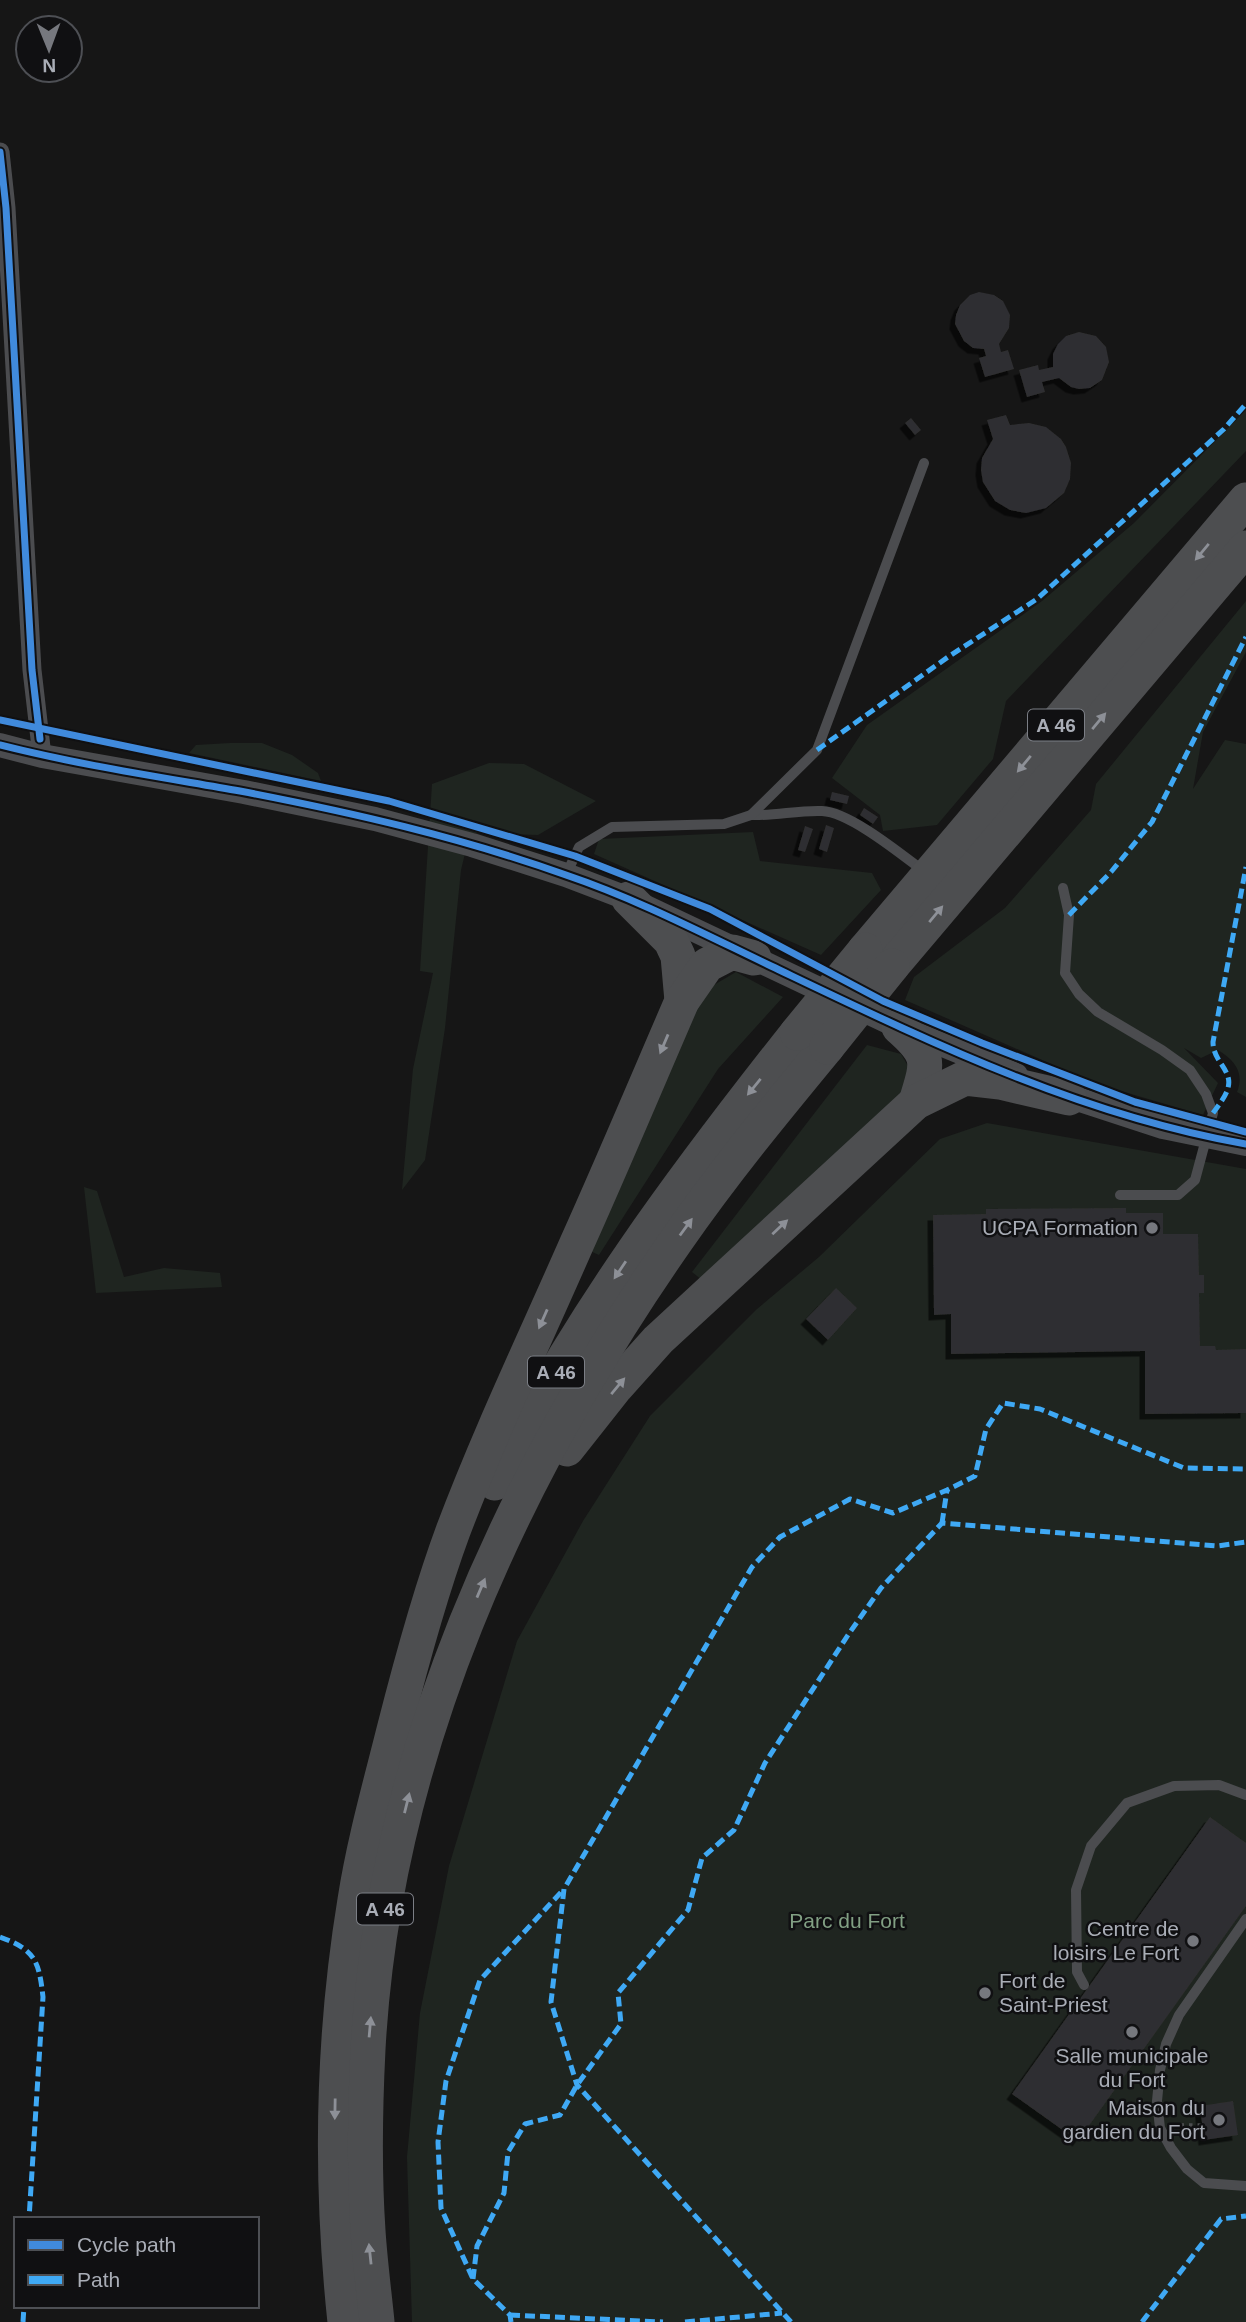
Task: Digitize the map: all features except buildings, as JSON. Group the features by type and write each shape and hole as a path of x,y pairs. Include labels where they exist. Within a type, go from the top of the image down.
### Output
{"highway":[{"name":"A 46","path":"878,958 929,875 1246,500"},
{"name":"A 46","path":"345,2322 337,2234 335,2161 338,2038 355,1898 388,1751 418,1658 449,1579 505,1462 547,1385 595,1307 650,1224 708,1145 812,1040 878,958 1246,548"},
{"path":"629,899 671,941 678,956 682,1001"},
{"path":"388,1751 414,1650 453,1531 517,1377 682,1001 707,965 732,952 754,958"},
{"path":"899,1027 920,1045 924,1058 926,1070 916,1102"},
{"name":"A 46","path":"377,2322 368,2232 365,2133 368,2048 383,1920 396,1849 429,1723 483,1583 513,1517 576,1396 676,1240 736,1159 812,1040"},
{"path":"513,1517 616,1387 658,1340 916,1102 965,1078 1000,1082 1069,1098"}],"street":[{"path":"0,152 6,208 32,670 42,756"},
{"path":"0,745 42,756 244,792 375,819 472,845 566,875 629,899 899,1027 1069,1098 1163,1127 1246,1144"}],"lane":[{"path":"751,815 817,750 924,463"},
{"path":"566,875 579,847 612,827 724,824 751,815 775,816 826,811 850,820 929,875"},
{"path":"1063,888 1069,915 1065,973 1079,994 1098,1012 1190,1070 1206,1094 1213,1113 1195,1180 1178,1195 1120,1195"},
{"path":"1084,1985 1077,1972 1076,1890 1091,1846 1118,1813 1127,1803 1174,1786 1219,1785 1246,1795"},
{"path":"1246,1919 1179,2015 1166,2044 1157,2101 1160,2128 1187,2169 1204,2183 1246,2186"}],"path":[{"path":"1160,2128 1177,2124 1200,2125"}],"green space":[{"path":"1246,410 1246,451 1006,701 993,759 937,825 883,831 880,815 832,778 867,725 1042,601 1134,523"},
{"path":"1246,601 1246,652 1203,732 1193,789 1225,740 1246,744 1246,1097 1237,1092 1240,1078 1236,1067 1218,1050 1201,1058 1184,1048 1218,1083 1203,1115 1097,1084 905,1000 914,977 1005,908 1091,810 1096,784"},
{"path":"262,743 292,755 318,773 321,781 189,753 196,745"},
{"path":"489,763 524,764 596,801 538,835 470,833 461,870 445,1028 425,1160 402,1190 413,1069 433,973 420,971 432,784"},
{"path":"753,832 760,861 872,873 881,890 821,955 594,854 599,839"},
{"path":"736,972 783,997 718,1069 599,1255 588,1250 702,992"},
{"path":"867,1045 901,1054 912,1073 896,1105 702,1280 692,1272"},
{"name":"Parc du Fort","path":"987,1123 1246,1169 1246,2322 412,2322 407,2157 420,2013 449,1866 517,1641 583,1521 650,1416 757,1309 819,1257 940,1139"},
{"path":"84,1187 97,1191 124,1277 164,1268 220,1273 222,1287 96,1293"}],"marked path":[{"path":"817,750 948,657 1037,599 1224,429 1246,404"},
{"path":"1069,915 1111,872 1152,822 1246,637"},
{"path":"1213,1113 1224,1098 1229,1082 1213,1042 1246,867"},
{"path":"791,2322 577,2085 551,2002 564,1889 752,1567 780,1537 850,1499 893,1513 975,1476 986,1429 1003,1403 1040,1409 1184,1468 1246,1469"},
{"path":"942,1523 947,1490"},
{"path":"473,2279 477,2246 504,2193 508,2152 525,2124 560,2115 577,2085 621,2024 618,1993 688,1910 702,1858 734,1830 765,1763 881,1588 942,1523 1217,1546 1246,1542"},
{"path":"511,2322 510,2315 473,2279 441,2208 438,2142 446,2081 480,1980 564,1889"},
{"path":"0,1937 21,1947 34,1959 40,1975 43,1997 29,2217"},
{"path":"1142,2322 1221,2219 1246,2216"},
{"path":"23,2322 24,2308"},
{"path":"685,2322 782,2313"},
{"path":"510,2315 663,2322"}],"cycle path":[{"path":"0,152 6,208 32,670 40,739"},
{"path":"0,720 389,801 575,856 710,909 883,1001 982,1043 1135,1102 1246,1132"},
{"path":"0,745 90,765 322,808 445,837 526,861 644,906 886,1021 1003,1072 1122,1114 1246,1144"}],"place":[{"name":"UCPA Formation","path":"1152,1228"},
{"name":"Centre de loisirs Le Fort","path":"1193,1941"},
{"name":"Fort de Saint-Priest","path":"985,1993"},
{"name":"Salle municipale du Fort","path":"1132,2032"},
{"name":"Maison du gardien du Fort","path":"1219,2120"}]}
